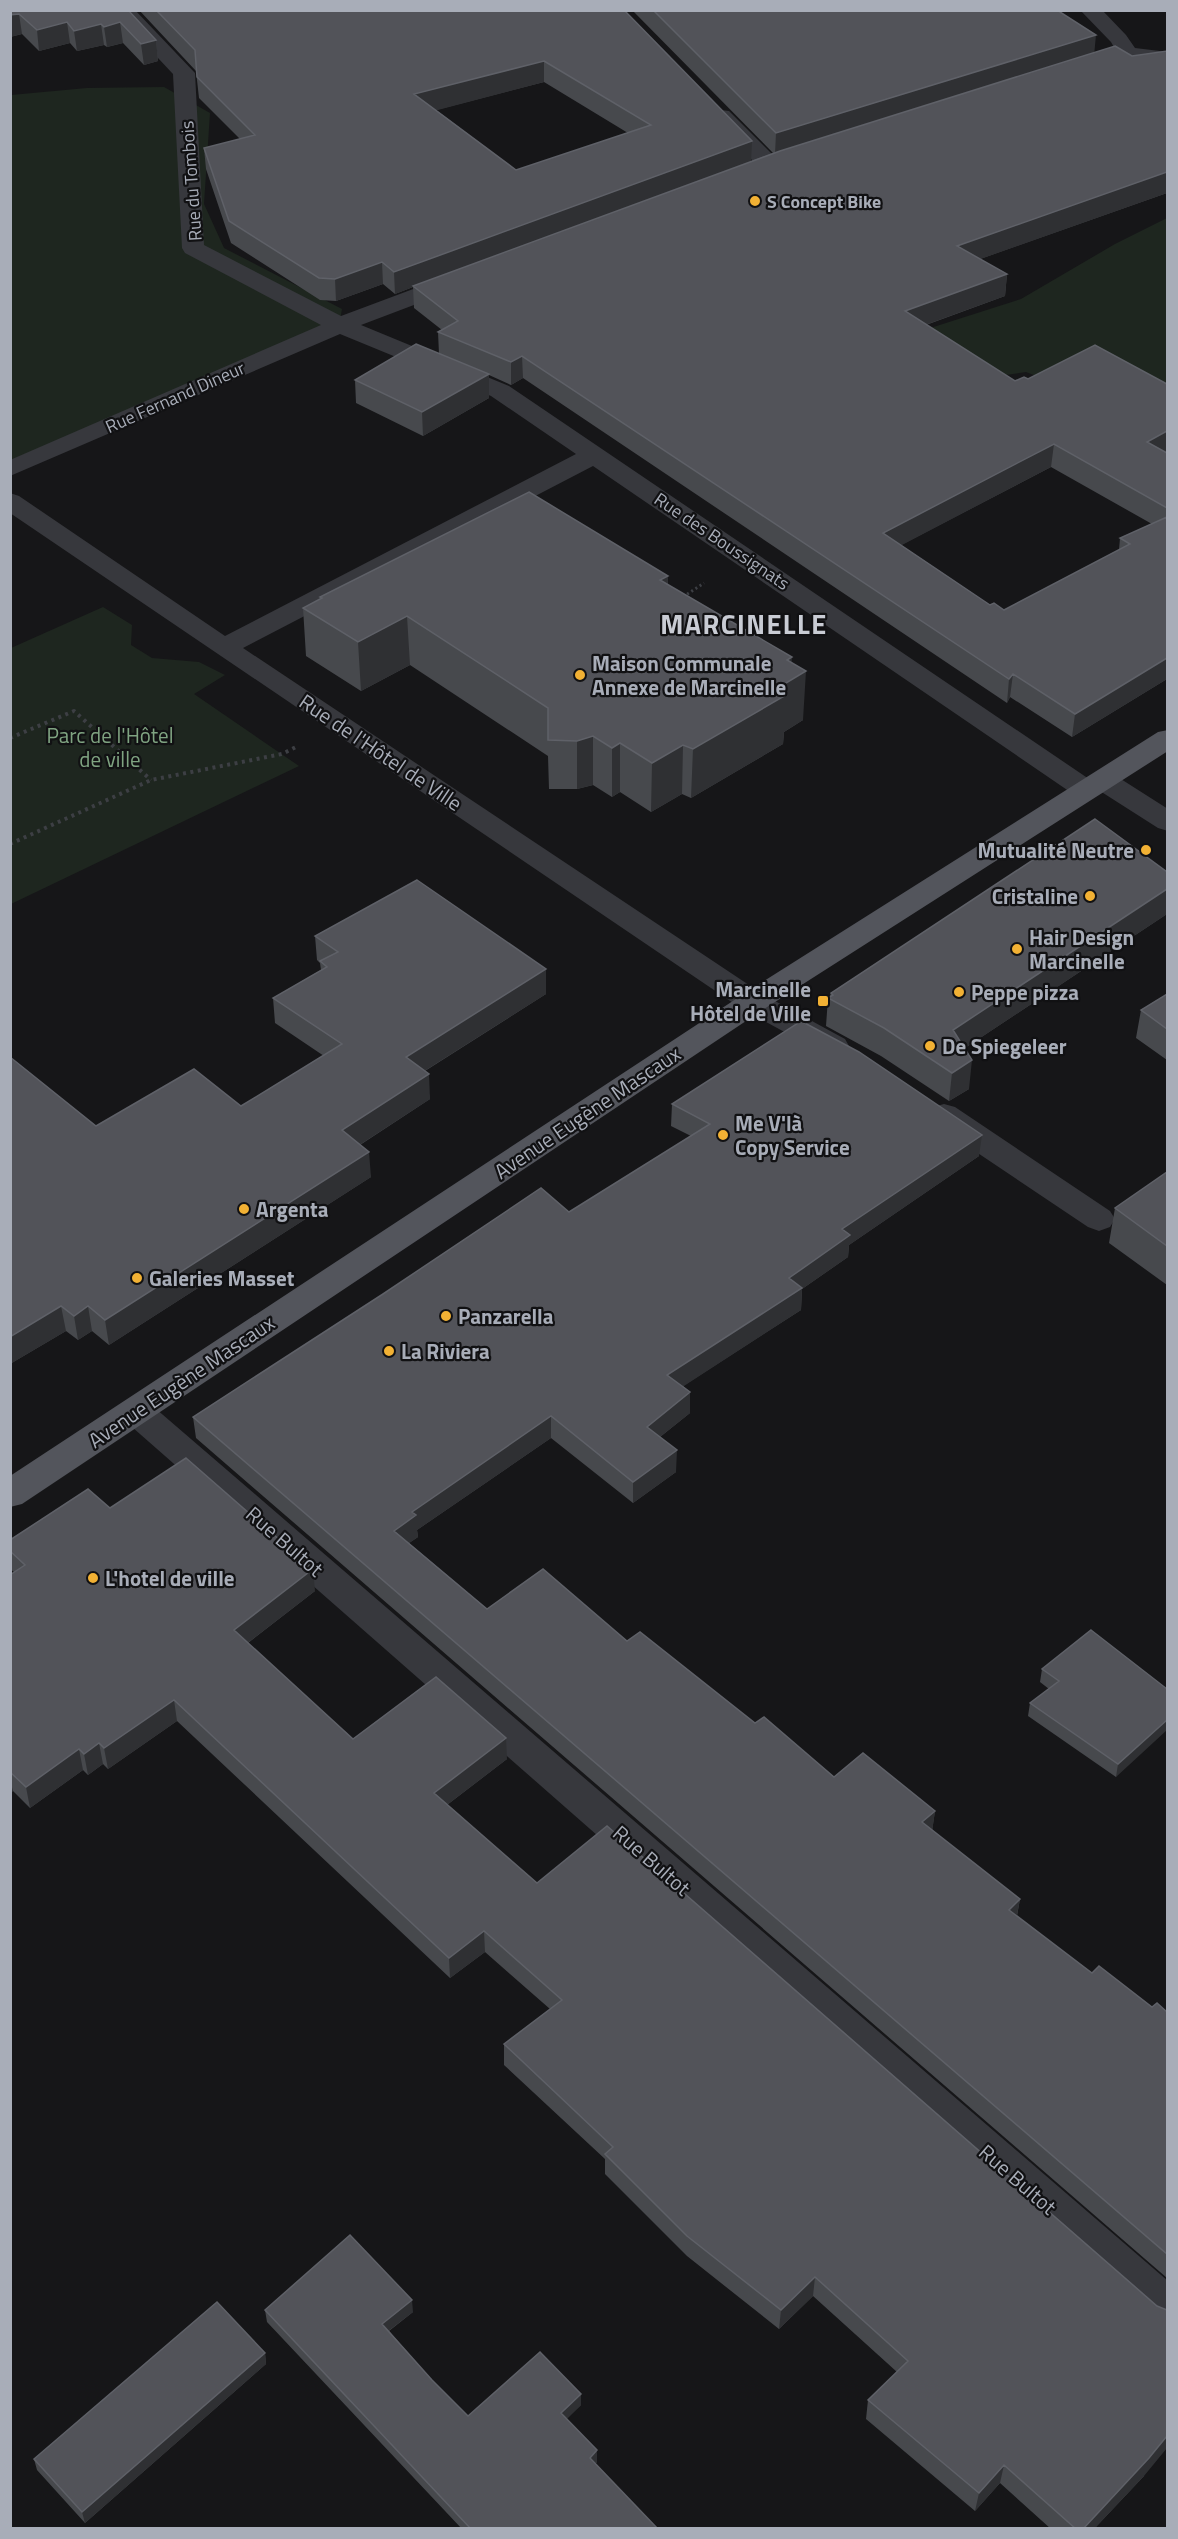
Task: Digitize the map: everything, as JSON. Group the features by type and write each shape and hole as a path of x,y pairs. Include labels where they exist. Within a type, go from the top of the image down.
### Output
{"main road":[{"name":"Avenue Eugène Mascaux","path":"10,1494 753,1002 1167,738"}],"street":[{"name":"Rue du Tombois","path":"123,10 184,73 193,248 340,325"},
{"path":"1090,10 1119,39 1128,54"},
{"path":"1072,72 1128,54 1167,58"},
{"path":"705,100 770,165"},
{"path":"748,173 792,158"},
{"name":"Rue Fernand Dineur","path":"10,469 340,325 472,276"},
{"name":"Rue des Boussignats","path":"340,325 500,391 1095,785 1167,822"},
{"path":"224,647 594,455"},
{"name":"Rue de l'Hôtel de Ville","path":"10,501 753,1002 859,1060"},
{"path":"916,1097 1099,1219"},
{"name":"Rue Bultot","path":"136,1411 1167,2309"}],"path":[{"path":"682,597 709,580"},
{"path":"10,738 74,711 152,780"},
{"path":"10,844 152,780 282,754 339,724"}],"green space":[{"path":"164,87 210,113 204,204 224,248 342,309 339,326 11,469 11,95 87,88"},
{"path":"1167,218 1167,427 1026,372 958,382 849,354 1021,299 1115,244"},
{"name":"Parc de l'Hôtel de ville","path":"103,607 132,625 131,645 152,658 199,662 225,675 194,694 299,766 11,904 11,648"}],"building":[{"path":"10,10 128,10 156,40 141,44 120,22 104,27 101,24 74,31 67,22 37,30 19,14 10,15"},
{"path":"156,10 624,10 752,141 394,272 382,262 335,279 319,278 229,221 204,148 255,135 197,77 195,50","holes":["544,61 651,125 516,170 414,94"]},
{"path":"653,10 1057,10 1096,35 776,133"},
{"path":"1115,46 1132,56 1167,51 1167,172 957,246 1007,274 905,311 1015,381 1024,377 1028,379 1095,345 1167,384 1167,431 1147,442 1167,453 1167,508 1054,444 883,533 990,605 994,603 1004,610 1130,544 1120,538 1167,517 1167,658 1075,714 1013,674 1009,679 522,356 511,362 438,332 458,321 413,286 780,151"},
{"path":"416,344 489,374 422,412 355,380"},
{"path":"529,492 668,576 660,580 792,657 787,660 806,671 776,689 786,695 693,749 683,745 652,763 620,743 612,748 593,736 577,741 548,740 548,708 407,616 358,642 303,608 322,598 320,597"},
{"path":"1095,819 1167,872 1167,889 953,1030 972,1060 952,1073 884,1028 828,998 833,995 831,993"},
{"path":"417,880 546,969 406,1057 429,1074 342,1130 369,1152 105,1320 88,1306 74,1316 61,1306 10,1337 10,1057 96,1126 194,1069 241,1106 342,1044 273,998 327,967 320,961 338,952 315,936"},
{"path":"1167,994 1167,1029 1141,1010"},
{"path":"801,1021 859,1052 982,1135 842,1229 850,1235 789,1278 802,1288 667,1375 690,1392 647,1427 677,1450 633,1482 551,1416 412,1512 416,1515 394,1531 487,1609 543,1569 627,1641 640,1632 755,1723 764,1717 834,1777 863,1753 935,1811 922,1822 1020,1899 1009,1910 1092,1973 1099,1966 1152,2007 1157,2003 1167,2012 1167,2254 193,1417 541,1188 569,1212 710,1124 672,1104"},
{"path":"1167,1172 1167,1246 1115,1208"},
{"path":"186,1458 313,1569 234,1630 353,1739 436,1677 506,1738 434,1793 537,1883 607,1826 1157,2306 1167,2310 1167,2436 1083,2529 1076,2529 1004,2465 979,2493 868,2400 908,2361 815,2277 781,2310 687,2236 605,2154 613,2147 504,2044 562,2000 484,1931 449,1958 174,1700 104,1748 99,1743 84,1754 79,1749 26,1787 10,1772 10,1575 25,1565 10,1551 10,1540 88,1489 110,1508"},
{"path":"1091,1630 1167,1689 1167,1720 1118,1764 1030,1703 1059,1681 1042,1669"},
{"path":"350,2235 412,2300 382,2324 468,2416 540,2352 581,2394 561,2413 597,2450 590,2458 658,2529 471,2529 265,2310"},
{"path":"217,2302 265,2353 82,2512 34,2459"}],"place":[{"name":"S Concept Bike","path":"755,201"},
{"name":"Maison Communale Annexe de Marcinelle","path":"580,675"},
{"name":"Mutualité Neutre","path":"1146,850"},
{"name":"Cristaline","path":"1090,896"},
{"name":"Hair Design Marcinelle","path":"1017,949"},
{"name":"Peppe pizza","path":"959,992"},
{"name":"Marcinelle Hôtel de Ville","path":"823,1001"},
{"name":"De Spiegeleer","path":"930,1046"},
{"name":"Me V'là Copy Service","path":"723,1135"},
{"name":"Argenta","path":"244,1209"},
{"name":"Galeries Masset","path":"137,1278"},
{"name":"Panzarella","path":"446,1316"},
{"name":"La Riviera","path":"389,1351"},
{"name":"L'hotel de ville","path":"93,1578"}],"district":[{"name":"MARCINELLE","path":"744,623"}]}
